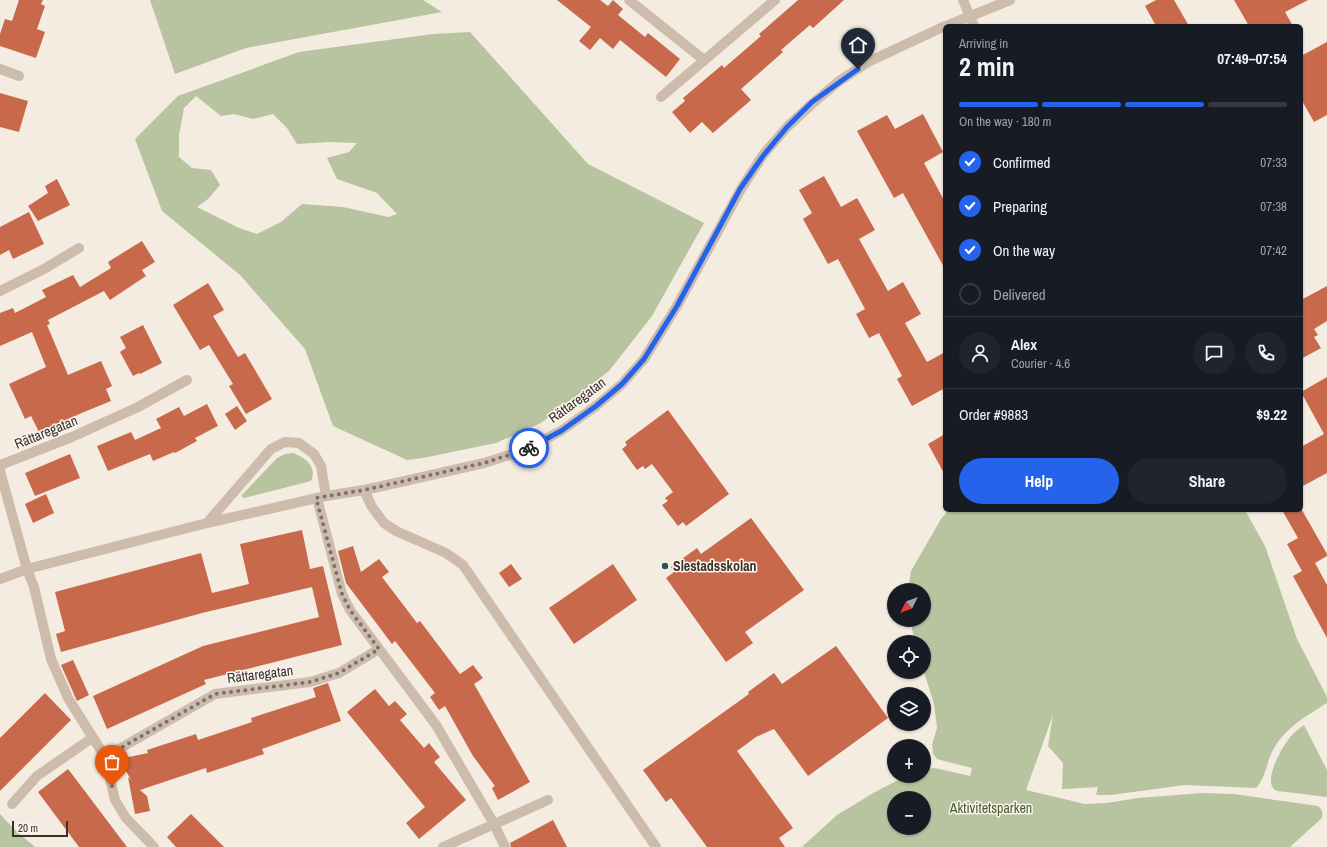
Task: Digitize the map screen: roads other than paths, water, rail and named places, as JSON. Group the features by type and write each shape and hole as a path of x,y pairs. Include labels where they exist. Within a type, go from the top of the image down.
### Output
{"street":[{"path":"629,0 704,60"},
{"path":"661,97 774,0"},
{"path":"963,0 973,24"},
{"name":"Rättaregatan","path":"951,24 1010,0"},
{"name":"Rättaregatan","path":"0,579 27,569 207,523 321,497 364,490 484,463 522,451 561,431 596,406 622,384 644,359 677,306 740,189 763,156 787,127 812,102 868,62 943,27"},
{"path":"0,69 19,76"},
{"path":"0,291 44,269 79,248"},
{"name":"Rättaregatan","path":"0,465 72,437 132,410 187,380"},
{"path":"207,523 271,449 285,442 299,443 314,454 321,466 321,497 342,594 350,610 436,725 494,824 505,847"},
{"path":"0,471 27,569 34,588 52,659 68,698 105,757 115,800 126,818 154,847"},
{"path":"364,490 372,507 384,523 396,532 446,553 463,565 656,847"},
{"name":"Rättaregatan","path":"105,757 215,694 310,682 339,673 379,649"},
{"path":"12,804 37,776 92,738"},
{"path":"443,847 548,800"}],"place":[{"name":"Slestadsskolan","path":"665,566"}],"park label":[{"name":"Aktivitetsparken","path":"991,808"}]}
